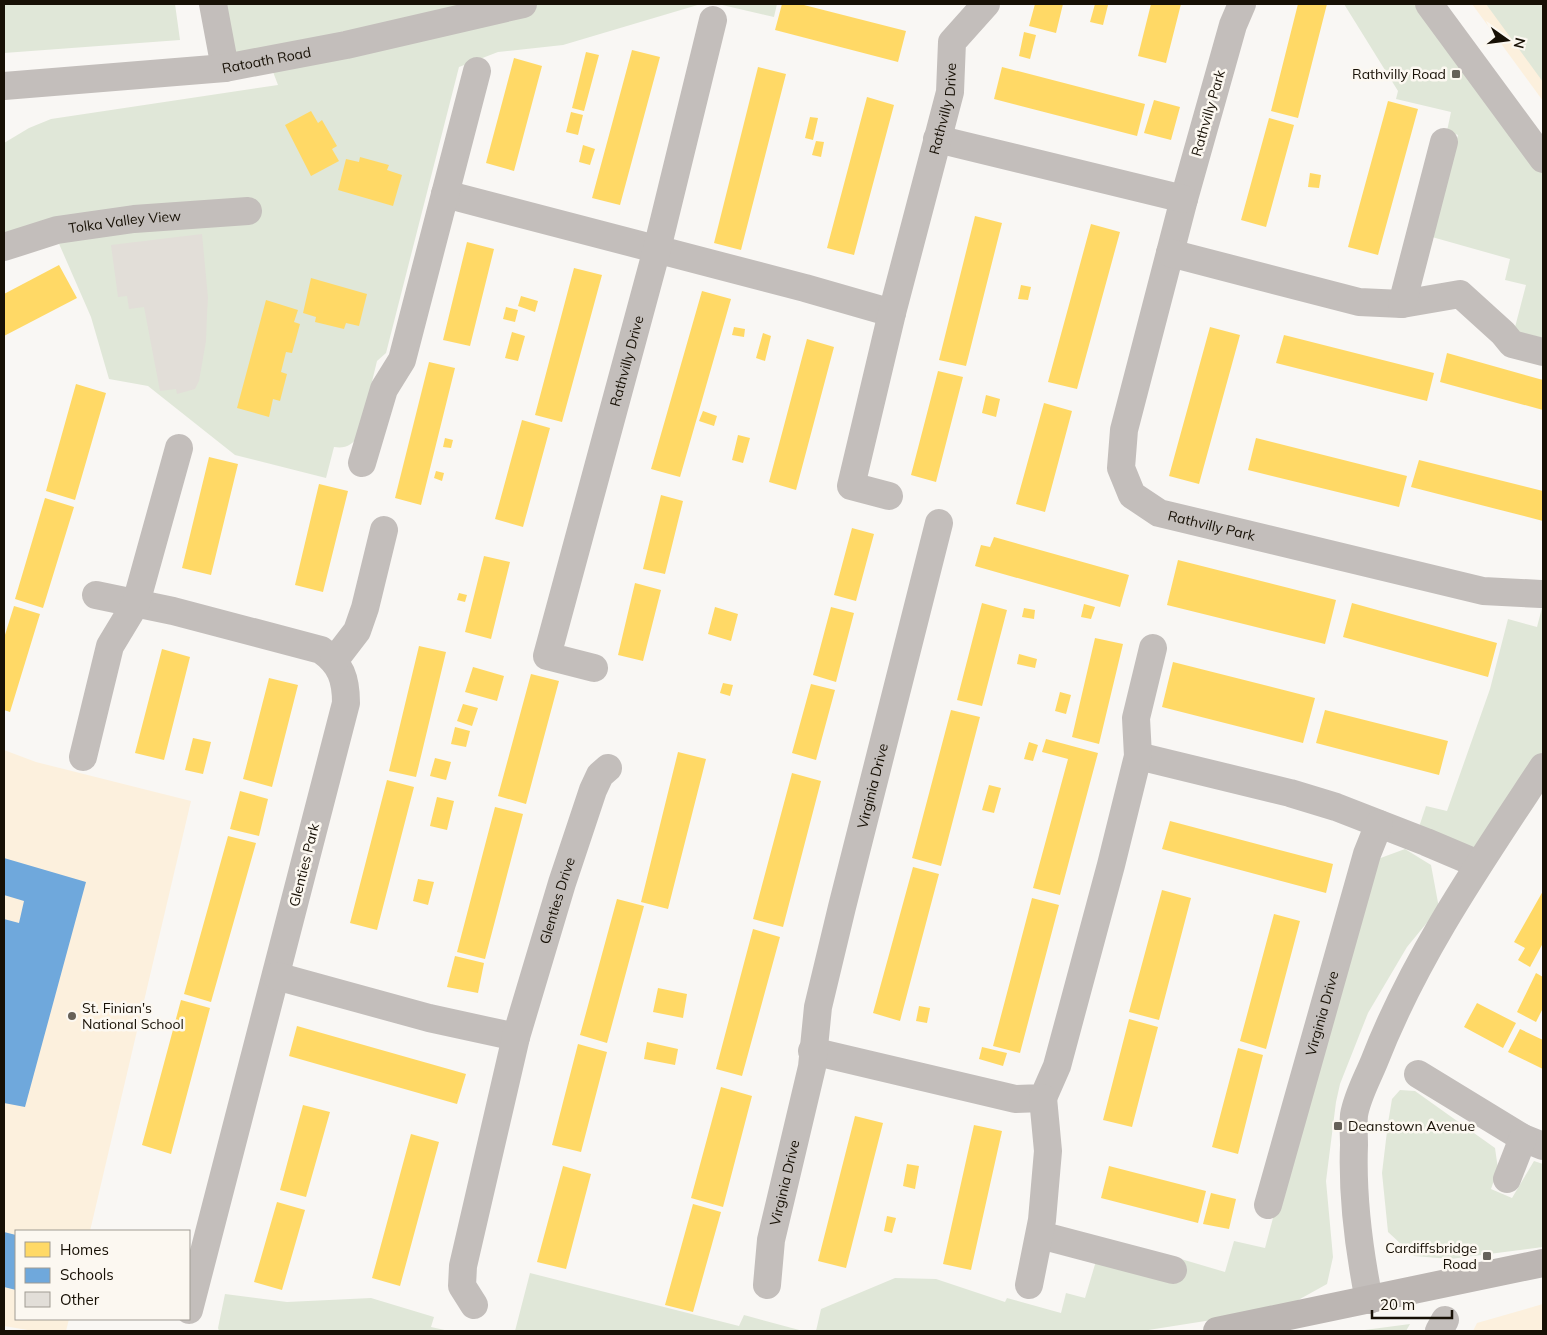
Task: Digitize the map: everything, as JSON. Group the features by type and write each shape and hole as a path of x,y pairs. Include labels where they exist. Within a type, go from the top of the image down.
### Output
{"main road":[{"path":"1217,1331 1543,1263"}],"street":[{"path":"213,4 225,68"},
{"name":"Ratoath Road","path":"4,86 225,68 346,45 523,4"},
{"name":"Rathvilly Drive","path":"889,496 851,486 892,314 950,92 952,42 986,4"},
{"name":"Rathvilly Park","path":"1242,4 1233,25 1184,199 1124,430 1121,468 1132,495 1159,513 1352,560 1483,591 1541,594"},
{"path":"1429,4 1543,159"},
{"name":"Rathvilly Drive","path":"594,668 547,656 657,250 714,20"},
{"path":"362,463 384,389 402,360 477,72"},
{"path":"937,139 1184,199"},
{"path":"1402,304 1444,142"},
{"path":"445,194 892,314"},
{"name":"Tolka Valley View","path":"4,247 57,230 115,221 248,211"},
{"path":"1170,253 1359,302 1402,304 1460,294 1503,333 1512,344 1543,352"},
{"path":"83,757 110,646 136,604 179,448"},
{"name":"Virginia Drive","path":"767,1286 771,1240 812,1067 812,1051 818,1007 940,523"},
{"path":"96,595 173,610 321,650 334,661 357,631 365,608 384,530"},
{"path":"1029,1286 1040,1235 1048,1151 1043,1098 1057,1066 1138,756 1136,718 1153,648"},
{"name":"Glenties Park","path":"190,1306 346,703 346,685 334,661"},
{"path":"1138,756 1290,793 1336,807 1478,864"},
{"path":"1369,1300 1353,1178 1354,1115 1359,1097 1387,1028 1422,959 1478,864 1543,766"},
{"name":"Glenties Drive","path":"474,1305 462,1286 463,1266 516,1037 562,883 593,790 600,775 608,768"},
{"name":"Virginia Drive","path":"1268,1206 1367,854 1379,824"},
{"path":"276,976 429,1018 516,1037"},
{"path":"812,1051 1015,1099 1043,1098"},
{"path":"1418,1074 1533,1142 1507,1179"},
{"path":"1040,1235 1173,1270"}],"shaded area":[{"path":"1472,4 1543,4 1543,101"},
{"name":"St. Finian's National School","path":"4,750 36,762 191,801 90,1230 15,1230 15,1320 69,1320 66,1331 34,1331 4,1326"},
{"path":"1543,1304 1543,1331 1473,1331 1477,1323"}],"green space":[{"path":"4,4 175,4 180,40 4,53"},
{"path":"213,4 485,4 224,64"},
{"path":"492,4 701,4 563,45 498,52 459,67 386,353 377,361 359,435 348,446 334,447 326,478 235,455 148,386 109,379 91,317 53,230 4,246 4,143 29,128 51,119 278,85 267,56"},
{"path":"718,4 777,4 774,17"},
{"path":"1344,4 1428,4 1543,160 1543,338 1514,331 1526,285 1505,280 1510,259 1432,237 1458,135 1447,131 1451,112 1396,99 1398,91"},
{"path":"1486,4 1543,4 1543,82"},
{"path":"1543,604 1543,765 1478,863 1416,836 1426,806 1447,811 1490,689 1508,619 1537,627"},
{"path":"1405,849 1431,865 1439,908 1407,947 1368,1013 1340,1084 1326,1181 1333,1257 1327,1284 1282,1309 1142,1331 816,1331 821,1309 895,1278 936,1279 1005,1302 1007,1298 1061,1313 1066,1293 1085,1298 1096,1261 1181,1259 1225,1272 1234,1241 1265,1248 1367,863"},
{"path":"1400,1090 1415,1091 1495,1148 1498,1169 1491,1189 1512,1198 1534,1161 1543,1164 1543,1247 1450,1259 1414,1256 1388,1232 1382,1173 1392,1099"},
{"path":"530,1273 739,1326 744,1315 803,1331 515,1331"},
{"path":"225,1294 287,1302 371,1298 434,1317 431,1327 449,1331 219,1331"},
{"path":"1410,1324 1406,1331 1357,1331"}],"building: Homes":[{"path":"782,4 800,4 906,31 898,62 775,30"},
{"path":"1035,4 1063,4 1056,33 1029,26"},
{"path":"1095,4 1108,5 1103,25 1090,22"},
{"path":"1151,4 1181,4 1166,63 1138,56"},
{"path":"1298,4 1327,4 1298,118 1271,111"},
{"path":"1024,32 1036,35 1030,59 1019,56"},
{"path":"632,50 660,57 620,205 592,198"},
{"path":"586,52 599,55 584,111 572,108"},
{"path":"514,58 542,66 514,171 486,163"},
{"path":"758,67 786,74 741,250 714,243"},
{"path":"1002,67 1145,104 1137,136 994,99"},
{"path":"867,97 894,105 854,255 827,248"},
{"path":"1154,100 1180,107 1171,140 1144,133"},
{"path":"1388,101 1418,109 1378,255 1348,247"},
{"path":"311,111 318,123 322,120 337,146 332,149 339,161 311,176 285,125"},
{"path":"571,112 583,115 578,135 566,132"},
{"path":"810,117 818,118 813,140 805,138"},
{"path":"1269,118 1294,125 1266,227 1241,220"},
{"path":"816,141 824,142 821,157 812,155"},
{"path":"583,145 595,149 590,165 579,162"},
{"path":"360,157 389,165 387,170 402,175 393,206 338,190 346,159 359,162"},
{"path":"1310,173 1321,175 1319,188 1308,187"},
{"path":"975,216 1002,223 966,366 939,360"},
{"path":"1091,224 1120,232 1077,389 1048,382"},
{"path":"467,242 494,249 470,346 443,340"},
{"path":"59,265 77,298 4,336 4,294"},
{"path":"574,268 602,275 562,422 535,415"},
{"path":"311,278 367,294 359,326 346,323 344,329 315,322 316,317 303,313"},
{"path":"1021,285 1031,287 1028,300 1018,299"},
{"path":"702,291 731,299 680,477 651,469"},
{"path":"521,296 538,301 535,312 518,306"},
{"path":"266,300 298,310 294,322 300,324 292,353 286,352 281,372 287,374 280,401 273,399 269,417 237,408"},
{"path":"506,307 518,310 515,322 503,319"},
{"path":"734,327 745,329 744,337 732,335"},
{"path":"1210,327 1240,335 1199,484 1169,476"},
{"path":"512,332 525,336 518,361 505,358"},
{"path":"763,333 771,336 765,361 756,358"},
{"path":"1284,335 1434,373 1427,401 1276,363"},
{"path":"807,339 834,347 796,490 769,482"},
{"path":"1447,353 1543,380 1543,410 1440,382"},
{"path":"429,362 455,368 421,505 395,498"},
{"path":"938,371 963,377 936,482 911,475"},
{"path":"76,384 106,393 75,500 46,491"},
{"path":"986,395 1000,399 996,417 982,413"},
{"path":"1044,403 1072,411 1045,512 1016,504"},
{"path":"703,411 717,416 714,426 699,421"},
{"path":"522,420 550,428 523,527 495,519"},
{"path":"738,435 750,438 743,463 732,460"},
{"path":"445,438 453,440 451,448 443,447"},
{"path":"1256,438 1407,476 1399,507 1248,470"},
{"path":"209,457 238,464 211,575 182,568"},
{"path":"1419,460 1543,491 1543,521 1411,487"},
{"path":"436,471 444,473 442,481 434,478"},
{"path":"319,484 348,491 323,592 295,585"},
{"path":"661,495 683,501 665,574 643,569"},
{"path":"45,498 74,507 43,608 15,599"},
{"path":"852,528 874,534 856,601 834,595"},
{"path":"994,537 1129,575 1120,607 975,566 981,545 990,547"},
{"path":"484,556 510,562 491,639 465,632"},
{"path":"1178,560 1336,600 1325,644 1167,605"},
{"path":"635,583 661,590 643,661 618,655"},
{"path":"459,593 467,595 465,602 457,600"},
{"path":"982,603 1007,610 982,706 957,700"},
{"path":"1352,603 1497,643 1488,677 1343,637"},
{"path":"1084,604 1095,607 1091,619 1081,617"},
{"path":"14,606 40,614 10,712 4,710 4,638"},
{"path":"715,607 738,614 731,641 708,634"},
{"path":"831,607 854,613 836,682 813,675"},
{"path":"1024,608 1035,610 1034,619 1022,617"},
{"path":"1095,638 1123,644 1099,744 1072,737"},
{"path":"419,646 446,652 416,777 389,771"},
{"path":"162,649 190,657 164,760 135,753"},
{"path":"1019,654 1037,659 1035,668 1017,664"},
{"path":"1173,662 1315,698 1303,743 1162,707"},
{"path":"473,667 504,676 497,701 465,692"},
{"path":"531,674 559,681 526,804 498,796"},
{"path":"269,678 298,685 272,787 243,779"},
{"path":"723,683 733,685 730,696 720,693"},
{"path":"811,684 835,690 816,760 792,753"},
{"path":"1060,692 1071,695 1066,714 1055,711"},
{"path":"463,704 478,708 472,726 457,721"},
{"path":"951,710 980,717 941,866 912,858"},
{"path":"1325,710 1448,741 1439,775 1316,743"},
{"path":"455,727 470,731 466,747 451,744"},
{"path":"193,738 211,742 203,774 185,770"},
{"path":"1046,739 1098,753 1060,895 1033,888 1068,759 1042,752"},
{"path":"1029,742 1038,745 1033,761 1024,759"},
{"path":"678,752 706,759 668,909 641,902"},
{"path":"435,758 451,762 446,780 430,776"},
{"path":"792,773 821,781 783,927 753,919"},
{"path":"387,780 414,787 377,930 350,923"},
{"path":"989,785 1001,788 994,813 982,810"},
{"path":"240,791 268,799 259,836 230,829"},
{"path":"437,797 454,801 447,830 430,826"},
{"path":"495,807 523,814 485,959 457,952"},
{"path":"1170,821 1333,864 1326,893 1162,849"},
{"path":"228,836 256,843 211,1002 184,994"},
{"path":"913,867 939,874 900,1021 873,1013"},
{"path":"418,879 434,882 428,905 413,901"},
{"path":"1162,890 1191,898 1159,1020 1129,1012"},
{"path":"1543,891 1543,943 1530,967 1518,960 1525,948 1514,942"},
{"path":"1032,898 1059,905 1020,1053 993,1046"},
{"path":"617,899 644,906 607,1043 580,1035"},
{"path":"1274,914 1300,921 1266,1049 1240,1041"},
{"path":"753,929 780,937 742,1076 716,1069"},
{"path":"455,956 484,963 478,993 447,987"},
{"path":"1536,973 1543,977 1543,1008 1536,1022 1517,1012"},
{"path":"658,988 687,994 683,1018 653,1012"},
{"path":"181,1000 210,1008 171,1154 142,1145"},
{"path":"1477,1003 1516,1023 1503,1048 1464,1027"},
{"path":"919,1006 930,1008 927,1023 916,1021"},
{"path":"1129,1019 1158,1027 1132,1127 1103,1120"},
{"path":"297,1026 466,1074 457,1104 289,1056"},
{"path":"1520,1029 1543,1040 1543,1069 1508,1052"},
{"path":"647,1042 678,1049 675,1065 644,1059"},
{"path":"578,1044 607,1052 581,1152 552,1145"},
{"path":"982,1047 1007,1053 1003,1066 979,1059"},
{"path":"1238,1048 1263,1055 1238,1154 1212,1147"},
{"path":"721,1087 752,1096 723,1207 691,1198"},
{"path":"303,1105 330,1112 306,1197 280,1190"},
{"path":"855,1116 883,1123 846,1268 818,1261"},
{"path":"974,1125 1002,1131 971,1270 943,1264"},
{"path":"411,1134 439,1142 400,1286 372,1278"},
{"path":"907,1164 919,1166 915,1189 903,1186"},
{"path":"563,1166 591,1174 566,1269 537,1262"},
{"path":"1109,1166 1206,1191 1198,1223 1101,1198"},
{"path":"1211,1193 1236,1199 1229,1229 1203,1224"},
{"path":"277,1202 305,1210 282,1290 254,1282"},
{"path":"693,1204 721,1212 693,1312 665,1305"},
{"path":"887,1216 896,1218 892,1233 884,1231"}],"building: Schools":[{"path":"4,858 86,882 25,1107 4,1103 4,919 19,923 24,901 4,895"},
{"path":"4,1232 15,1235 15,1290 4,1287"}],"building: Other":[{"path":"202,234 208,298 206,341 199,381 195,389 177,394 176,389 160,391 144,307 129,309 127,296 118,297 111,245"}],"place":[{"name":"Rathvilly Road","path":"1456,74"},
{"name":"St. Finian's National School","path":"72,1016"},
{"name":"Deanstown Avenue","path":"1338,1126"},
{"name":"Cardiffsbridge Road","path":"1487,1256"}]}
